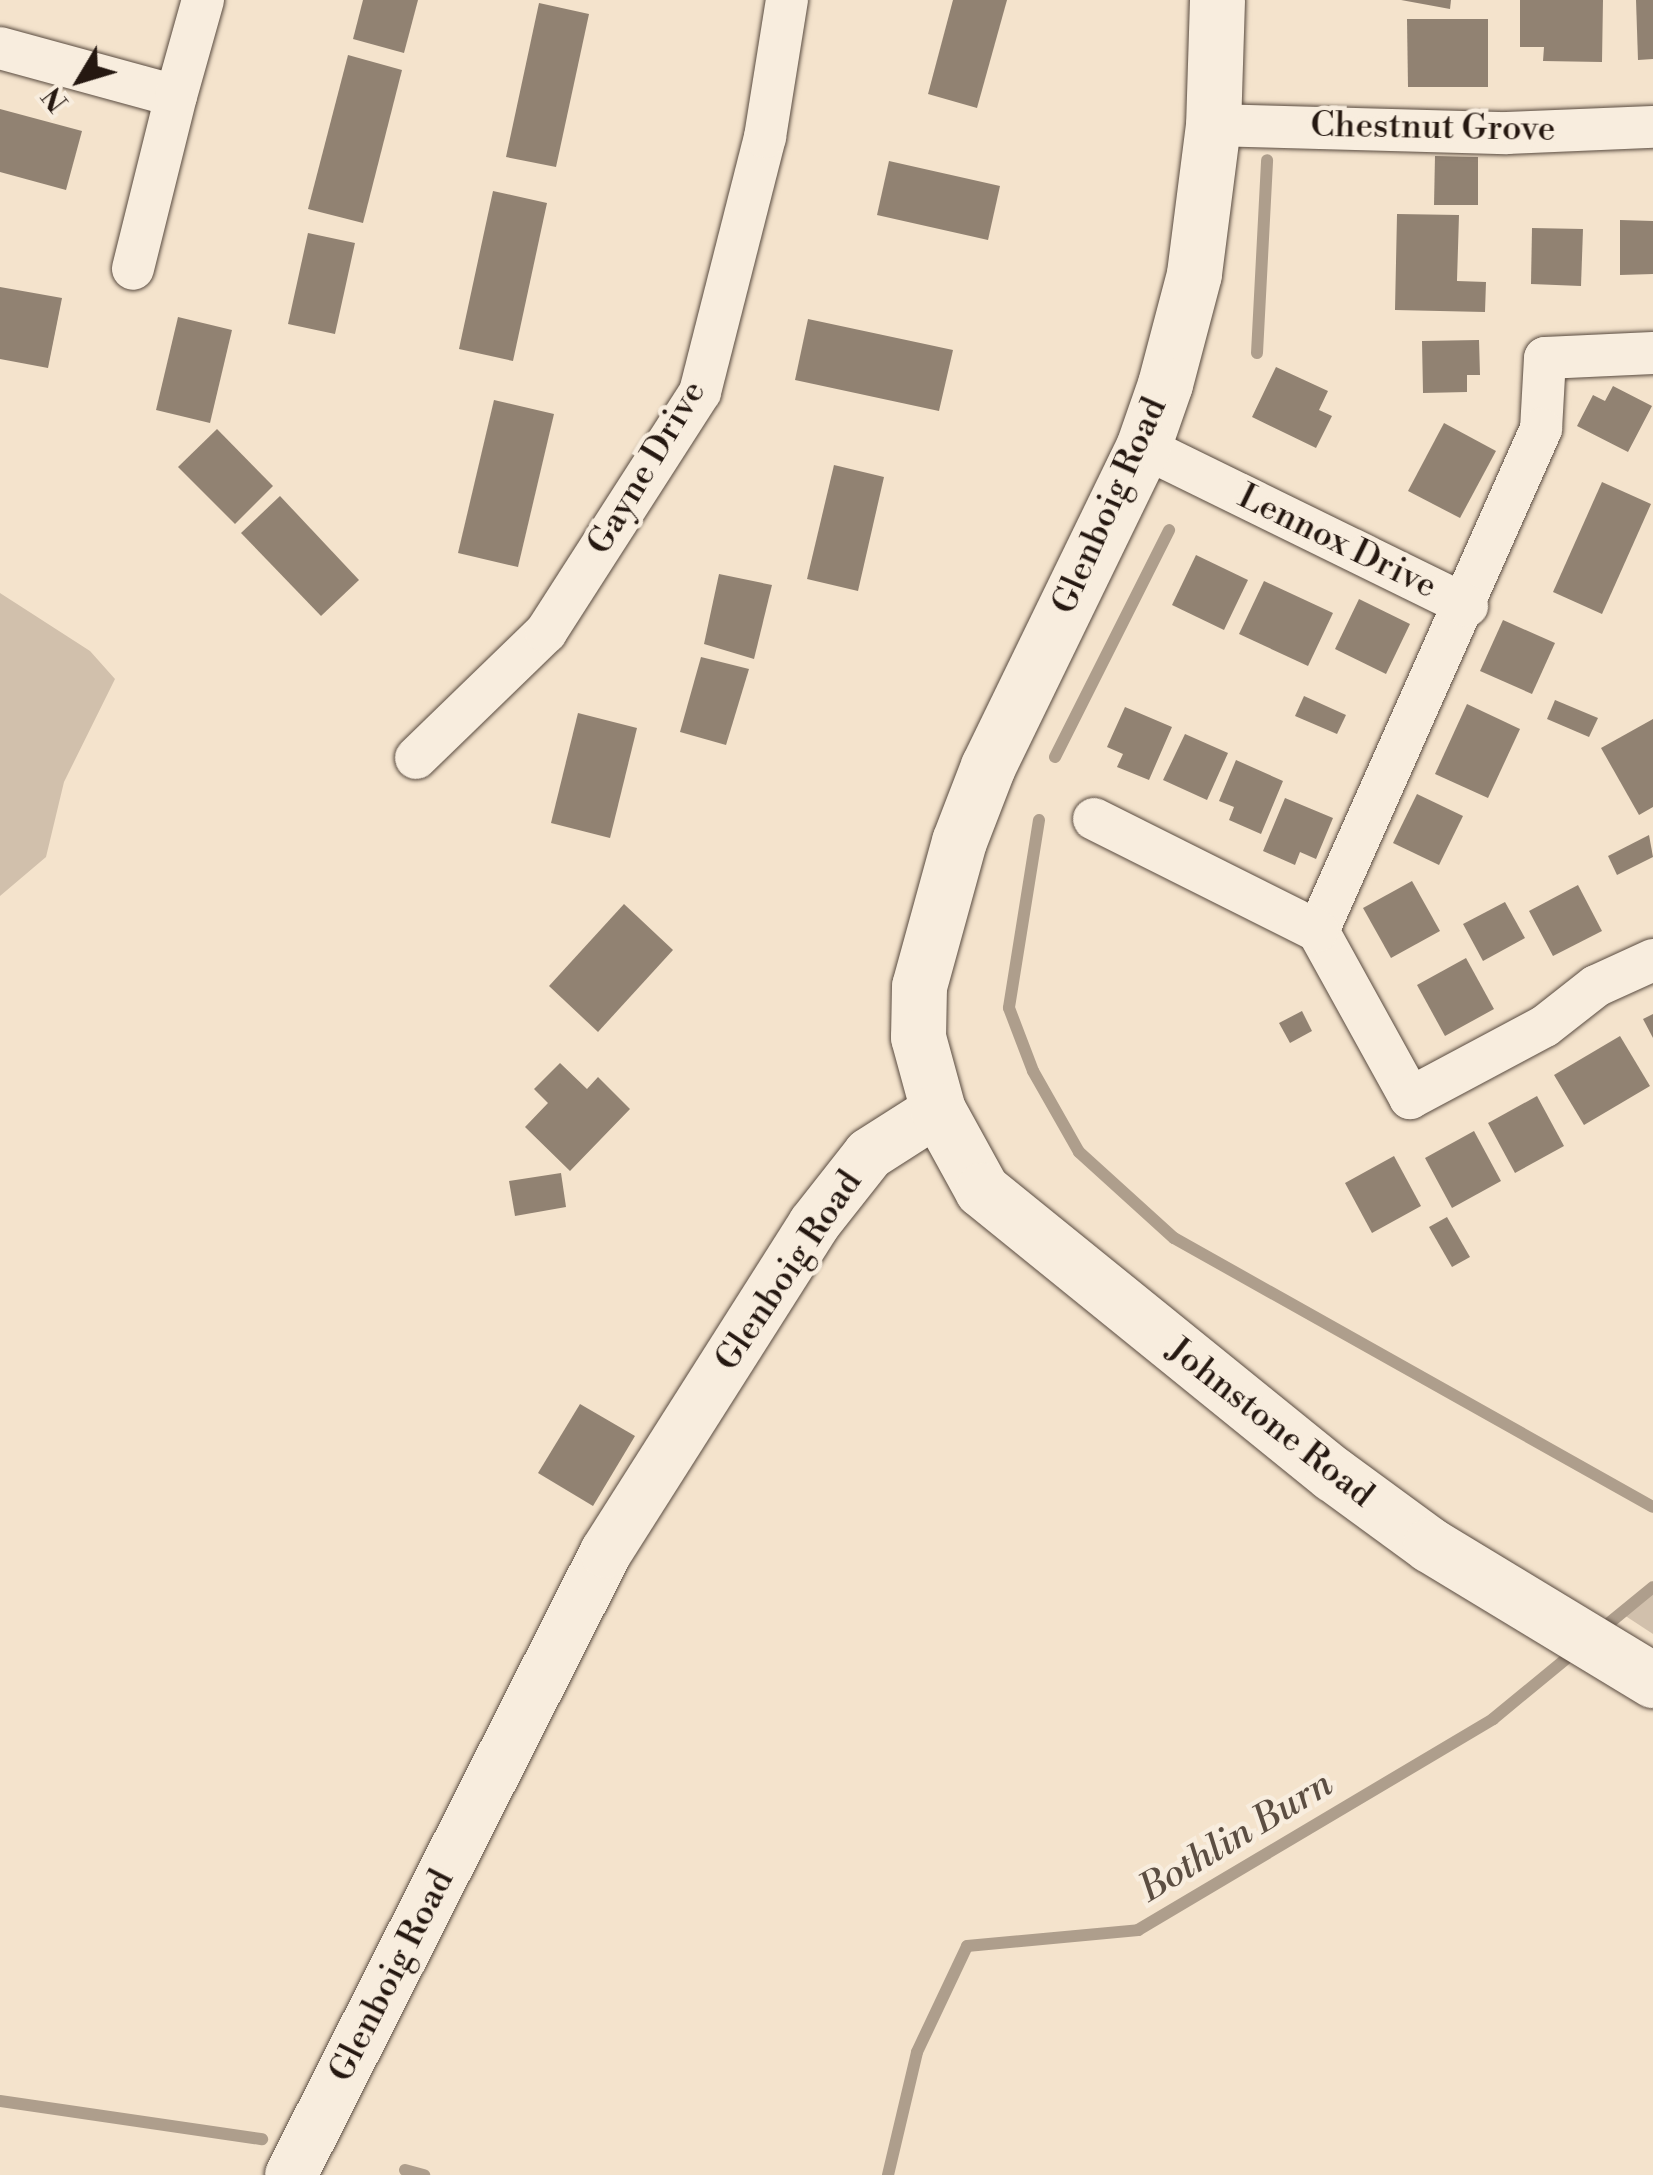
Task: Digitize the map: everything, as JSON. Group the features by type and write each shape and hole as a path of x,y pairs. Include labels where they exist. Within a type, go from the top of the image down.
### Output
{"main road":[{"name":"Glenboig Road","path":"938,1110 918,1037 919,986 959,841 988,766 1142,447 1194,274 1213,125 1218,0"},
{"name":"Johnstone Road","path":"938,1110 982,1190 1150,1331 1416,1535 1653,1680"}],"street":[{"path":"133,269 204,0"},
{"name":"Gayne Drive","path":"416,758 546,632 700,392 766,136 787,0"},
{"path":"0,48 176,96"},
{"name":"Chestnut Grove","path":"1213,125 1507,134 1653,127"},
{"name":"Lennox Drive","path":"1142,447 1467,606 1541,430 1545,358 1653,353"},
{"path":"1318,931 1467,606"},
{"path":"1094,819 1318,931 1410,1098 1545,1026 1596,986 1653,960"},
{"name":"Glenboig Road","path":"292,2175 606,1552 814,1224 869,1154 938,1110"}],"shaded area":[{"path":"0,593 90,651 115,679 64,782 46,857 0,896"},
{"path":"1653,1582 1653,1634 1621,1613"}],"building":[{"path":"363,0 418,0 404,53 353,39"},
{"path":"953,0 1007,0 977,108 928,94"},
{"path":"1401,0 1451,0 1450,9"},
{"path":"1520,0 1603,0 1602,62 1543,61 1544,47 1520,47"},
{"path":"1636,0 1653,0 1653,59 1638,60"},
{"path":"539,3 589,14 556,167 506,157"},
{"path":"1407,19 1488,19 1488,87 1408,87"},
{"path":"348,55 402,70 363,223 308,209"},
{"path":"0,109 82,131 66,190 0,172"},
{"path":"1435,156 1478,157 1478,205 1434,205"},
{"path":"889,161 1000,186 988,240 877,215"},
{"path":"493,191 547,203 513,361 459,349"},
{"path":"1397,214 1459,215 1457,281 1486,282 1485,312 1395,310"},
{"path":"1620,220 1653,221 1653,274 1620,275"},
{"path":"1532,228 1583,229 1581,286 1531,284"},
{"path":"308,233 355,243 335,334 288,324"},
{"path":"0,287 62,298 48,368 0,359"},
{"path":"178,317 232,330 210,423 156,410"},
{"path":"808,319 953,350 939,411 795,380"},
{"path":"1479,340 1480,375 1467,375 1467,392 1423,393 1422,341"},
{"path":"1276,367 1328,391 1319,410 1332,416 1316,448 1252,417"},
{"path":"1613,386 1652,406 1628,452 1577,426 1593,395 1605,401"},
{"path":"494,400 554,414 518,567 458,553"},
{"path":"1444,423 1496,451 1460,518 1408,491"},
{"path":"217,429 273,486 235,524 178,467"},
{"path":"834,465 884,477 858,591 807,579"},
{"path":"1602,482 1651,504 1602,614 1553,592"},
{"path":"280,496 359,580 321,616 241,533"},
{"path":"1196,555 1248,580 1224,630 1172,605"},
{"path":"719,574 772,585 754,659 704,644"},
{"path":"1264,581 1333,613 1308,666 1239,634"},
{"path":"1359,599 1410,624 1386,674 1335,649"},
{"path":"1503,620 1555,643 1532,694 1480,671"},
{"path":"701,657 749,669 726,745 680,732"},
{"path":"1304,696 1346,715 1337,734 1295,716"},
{"path":"1555,700 1598,718 1589,737 1547,719"},
{"path":"1467,704 1520,729 1488,798 1435,774"},
{"path":"1125,707 1172,727 1149,780 1117,767 1123,754 1107,747"},
{"path":"578,713 637,728 610,838 551,823"},
{"path":"1653,719 1653,807 1639,815 1601,748"},
{"path":"1185,734 1228,753 1207,800 1163,780"},
{"path":"1236,760 1283,781 1261,834 1229,820 1234,807 1219,801"},
{"path":"1417,794 1463,816 1439,865 1393,843"},
{"path":"1285,798 1333,818 1316,859 1300,852 1295,865 1263,851"},
{"path":"1649,835 1653,857 1617,875 1608,856"},
{"path":"1412,881 1440,931 1391,958 1363,908"},
{"path":"1578,885 1602,931 1553,956 1529,911"},
{"path":"1505,902 1525,938 1483,961 1463,924"},
{"path":"624,904 673,950 598,1032 549,986"},
{"path":"1466,958 1494,1009 1445,1036 1417,985"},
{"path":"1302,1011 1312,1031 1290,1043 1279,1023"},
{"path":"1653,1014 1653,1038 1643,1019"},
{"path":"1620,1036 1650,1086 1584,1125 1554,1075"},
{"path":"560,1063 587,1089 598,1077 630,1109 570,1171 525,1127 548,1103 534,1089"},
{"path":"1537,1096 1564,1146 1515,1173 1488,1123"},
{"path":"1474,1131 1501,1181 1452,1208 1425,1158"},
{"path":"1394,1156 1421,1206 1372,1233 1345,1183"},
{"path":"561,1173 566,1207 515,1216 509,1181"},
{"path":"1447,1217 1470,1257 1452,1267 1429,1227"},
{"path":"580,1404 635,1436 593,1506 538,1473"}],"waterway":[{"path":"1257,353 1267,160"},
{"path":"1055,757 1169,530"},
{"path":"1039,820 1009,1008 1033,1071 1079,1152 1174,1238 1653,1507"},
{"name":"Bothlin Burn","path":"1597,1633 1653,1587"},
{"name":"Bothlin Burn","path":"888,2175 917,2052 967,1946 1138,1930 1493,1719 1578,1649"},
{"path":"0,2101 262,2139"},
{"path":"405,2170 424,2175"}]}
